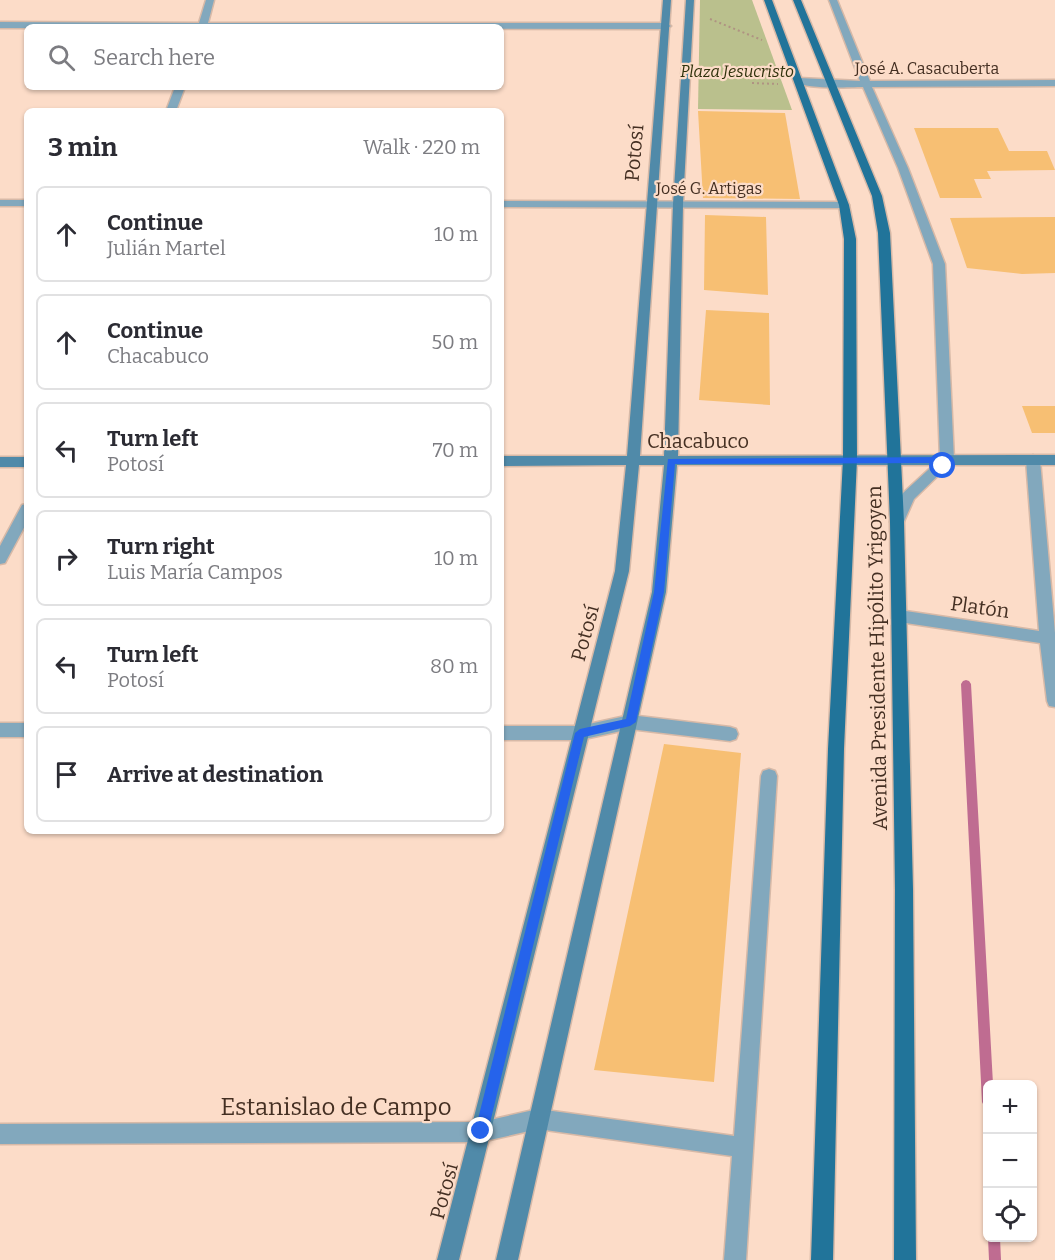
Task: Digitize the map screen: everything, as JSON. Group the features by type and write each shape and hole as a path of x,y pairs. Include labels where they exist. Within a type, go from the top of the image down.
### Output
{"main road":[{"name":"Potosí","path":"447,1260 622,571 633,460 667,0"},
{"name":"Avenida Presidente Hipólito Yrigoyen","path":"768,0 844,205 850,239 850,459 836,749 822,1260"},
{"name":"Avenida Presidente Hipólito Yrigoyen","path":"797,0 877,196 884,233 895,460 899,616 904,889 905,1260"},
{"path":"507,1260 659,592 671,461 678,204 690,5"},
{"name":"Chacabuco","path":"504,461 1055,460"},
{"path":"0,462 24,462"}],"street":[{"path":"203,24 210,0"},
{"path":"833,0 876,108 903,168 939,264 947,460 908,496 897,522"},
{"path":"0,25 24,25"},
{"path":"504,26 666,26"},
{"name":"José A. Casacuberta","path":"799,81 831,84 1055,83"},
{"path":"172,108 179,90"},
{"path":"0,203 24,203"},
{"name":"José G. Artigas","path":"504,204 844,205"},
{"path":"1033,460 1055,701"},
{"path":"0,559 24,515"},
{"name":"Platón","path":"899,616 1051,639"},
{"path":"504,733 580,733 630,722 730,734"},
{"path":"0,730 24,730"},
{"path":"735,1260 741,1147 769,776"},
{"name":"Estanislao de Campo","path":"0,1134 481,1131 538,1119 741,1147"}],"path":[{"path":"690,5 787,50"}],"green space":[{"name":"Plaza Jesucristo","path":"700,0 752,0 792,110 698,109"}],"building":[{"path":"698,111 785,113 800,199 703,198"},
{"path":"914,128 998,128 1009,151 1047,151 1055,170 987,171 991,179 974,179 982,198 940,198"},
{"path":"705,215 766,217 768,295 704,290"},
{"path":"1055,217 1055,273 1022,274 967,268 950,218"},
{"path":"706,310 769,313 770,405 699,400"},
{"path":"1022,406 1055,406 1055,433 1032,433"},
{"path":"664,744 741,753 714,1082 594,1070"}],"waterway":[{"path":"966,684 987,1080"},
{"path":"994,1242 995,1260"}],"route":[{"path":"481,1131 580,733 630,722 659,592 671,461 947,460 943,466"}]}
